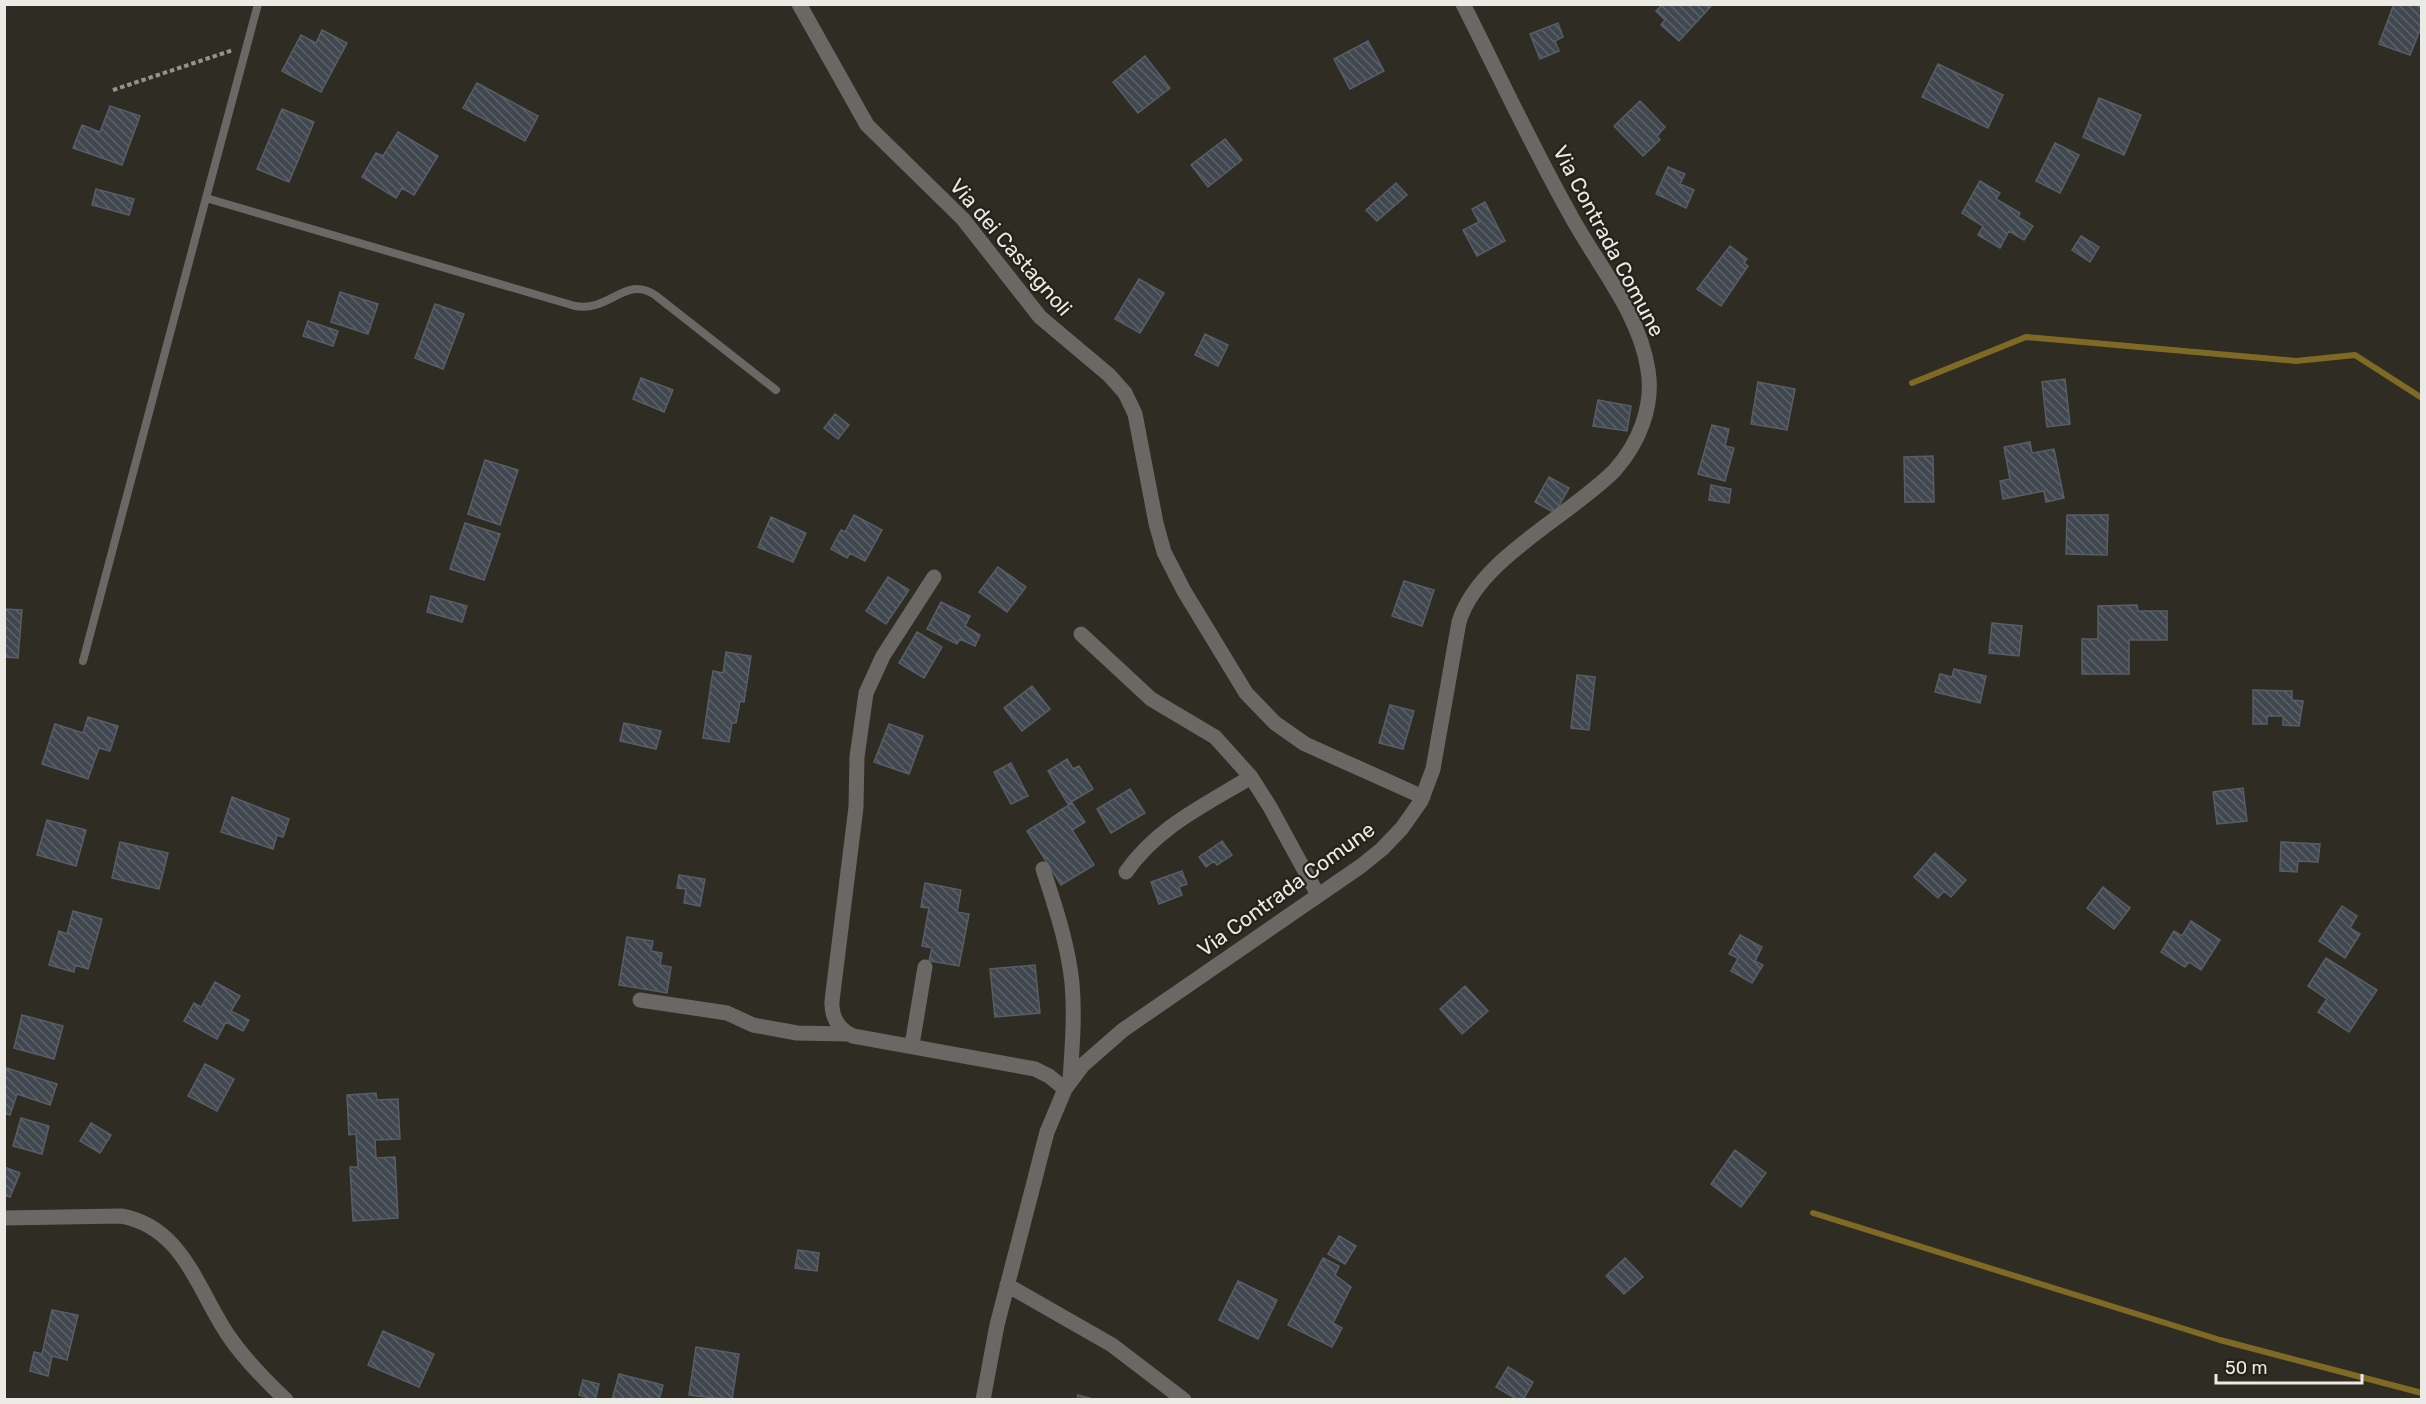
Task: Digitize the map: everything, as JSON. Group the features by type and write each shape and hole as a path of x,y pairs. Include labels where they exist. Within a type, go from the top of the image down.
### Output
{"street":[{"name":"Via dei Castagnoli","path":"799,4 867,124 963,219 1040,318 1109,375 1125,393 1135,414 1154,515 1164,552 1184,591 1246,693 1275,723 1305,744 1423,797"},
{"name":"Via Contrada Comune","path":"983,1400 997,1325 1047,1132 1067,1085 1090,1058 1137,1019 1382,849 1410,819 1423,797 1437,756 1458,630 1466,603 1476,587 1503,562 1615,470 1638,434 1649,395 1646,358 1634,325 1560,197 1463,4"},
{"path":"847,1034 836,1021 832,1008 856,807 858,750 866,693 883,656 934,577"},
{"path":"1082,634 1151,699 1215,736 1251,777 1318,895"},
{"path":"1126,872 1138,855 1160,833 1251,777"},
{"path":"640,1000 721,1012 753,1025 787,1031 814,1035 847,1034 1035,1069 1067,1085 1074,1024 1071,974 1062,933 1043,869"},
{"path":"912,1045 925,967"},
{"path":"4,1218 122,1216 153,1226 170,1241 186,1262 212,1310 237,1347 286,1400"},
{"path":"1007,1285 1112,1345 1184,1400"}],"lane":[{"path":"83,661 258,4"},
{"path":"206,198 575,306 597,307 636,288 648,291 776,390"}],"path":[{"path":"113,90 246,46"}],"building":[{"path":"1663,4 1713,4 1679,41 1661,25 1665,20 1656,11"},
{"path":"2394,4 2413,4 2422,8 2422,25 2410,55 2379,44"},
{"path":"1558,23 1563,37 1555,41 1559,51 1540,59 1530,34"},
{"path":"322,30 347,43 321,92 282,71 301,35 316,43"},
{"path":"1368,41 1384,71 1350,89 1334,59"},
{"path":"1145,56 1170,88 1138,113 1113,82"},
{"path":"1938,64 2003,95 1988,128 1922,97"},
{"path":"477,83 538,116 525,141 463,108"},
{"path":"2099,98 2141,115 2124,155 2083,137"},
{"path":"1640,101 1665,127 1657,136 1660,140 1643,156 1614,126"},
{"path":"110,106 140,116 122,165 73,148 82,125 100,132"},
{"path":"282,109 314,122 289,182 257,169"},
{"path":"398,132 438,156 414,195 402,188 396,198 362,177 376,153 383,156"},
{"path":"1225,139 1242,160 1208,187 1191,165"},
{"path":"2055,143 2079,155 2060,193 2036,181"},
{"path":"1668,167 1685,174 1680,184 1694,190 1686,208 1656,194"},
{"path":"1980,181 2000,193 1996,199 2020,213 2018,217 2033,226 2024,240 2009,231 2000,248 1978,235 1983,226 1962,213"},
{"path":"1396,183 1407,195 1377,221 1366,210"},
{"path":"96,189 134,199 129,215 92,205"},
{"path":"1485,202 1505,241 1477,256 1463,230 1479,222 1472,209"},
{"path":"2081,236 2099,247 2090,262 2072,250"},
{"path":"1730,246 1747,259 1744,263 1748,266 1721,306 1697,289"},
{"path":"1139,279 1164,293 1140,333 1115,319"},
{"path":"340,292 378,304 368,334 331,322"},
{"path":"435,304 464,314 443,369 415,358"},
{"path":"308,321 338,331 333,346 303,336"},
{"path":"1205,334 1228,345 1218,366 1195,355"},
{"path":"641,378 673,390 664,412 633,399"},
{"path":"2065,379 2070,424 2047,427 2042,382"},
{"path":"1758,382 1795,389 1787,430 1751,424"},
{"path":"1598,400 1631,406 1627,431 1593,426"},
{"path":"835,414 849,425 838,439 824,428"},
{"path":"1712,425 1729,429 1725,446 1734,448 1725,481 1698,474"},
{"path":"2030,442 2032,453 2054,449 2064,498 2046,502 2044,491 2003,499 2000,481 2010,479 2004,447"},
{"path":"1933,456 1934,502 1905,502 1904,457"},
{"path":"485,460 518,470 500,525 468,514"},
{"path":"1549,477 1569,488 1555,513 1535,502"},
{"path":"1711,485 1731,489 1729,503 1709,500"},
{"path":"854,515 882,530 865,561 850,553 847,558 831,549 841,530 845,532"},
{"path":"2067,515 2108,515 2107,555 2066,554"},
{"path":"771,517 806,533 793,562 758,547"},
{"path":"465,523 500,534 484,580 450,569"},
{"path":"998,567 1026,587 1007,612 979,592"},
{"path":"888,577 909,590 886,624 866,611"},
{"path":"1404,581 1434,590 1422,626 1392,616"},
{"path":"431,596 467,606 462,622 427,612"},
{"path":"941,602 970,616 965,626 980,635 975,646 960,639 957,644 927,629"},
{"path":"2137,605 2138,611 2167,611 2167,640 2129,640 2129,674 2082,674 2082,639 2098,639 2098,606"},
{"path":"4,609 22,610 18,658 4,657"},
{"path":"1992,623 2022,626 2019,656 1989,653"},
{"path":"917,632 942,647 924,678 899,663"},
{"path":"726,652 751,656 744,702 740,701 736,723 732,723 729,742 703,738 713,671 723,673"},
{"path":"1954,669 1986,676 1980,703 1935,692 1940,674 1952,677"},
{"path":"1577,675 1595,677 1589,730 1571,728"},
{"path":"1032,686 1050,709 1022,731 1004,708"},
{"path":"2253,690 2292,691 2292,700 2303,701 2299,726 2283,725 2283,716 2267,716 2267,724 2253,724"},
{"path":"1390,705 1414,711 1403,749 1379,743"},
{"path":"88,717 118,726 110,751 99,748 88,779 42,764 55,724 83,733"},
{"path":"624,723 661,731 656,749 620,741"},
{"path":"889,724 923,736 909,774 874,762"},
{"path":"1067,759 1073,769 1079,766 1093,789 1068,804 1048,771"},
{"path":"1011,763 1028,796 1011,804 994,772"},
{"path":"2243,788 2247,821 2217,824 2213,792"},
{"path":"1130,789 1145,813 1111,833 1097,809"},
{"path":"232,797 289,819 283,837 277,835 273,849 221,832"},
{"path":"1072,803 1085,822 1072,830 1094,865 1061,885 1027,831"},
{"path":"47,820 86,830 76,866 37,855"},
{"path":"1222,841 1232,855 1217,865 1214,861 1206,867 1199,857"},
{"path":"120,842 168,853 159,889 112,878"},
{"path":"2281,842 2320,844 2318,862 2298,861 2297,872 2280,871"},
{"path":"1935,853 1966,880 1951,897 1944,891 1938,898 1914,877"},
{"path":"1182,871 1187,884 1179,887 1182,895 1159,904 1151,882"},
{"path":"679,875 705,879 700,906 684,903 686,889 677,888"},
{"path":"925,883 961,890 957,912 969,914 959,966 929,961 932,948 922,946 929,908 921,907"},
{"path":"2103,887 2130,908 2114,929 2087,908"},
{"path":"2342,906 2357,916 2350,928 2360,934 2345,958 2319,941"},
{"path":"73,911 102,919 88,969 75,965 74,972 49,965 59,931 67,934"},
{"path":"2191,921 2220,940 2201,970 2189,962 2185,967 2161,952 2174,931 2182,936"},
{"path":"1740,935 1762,947 1755,961 1763,965 1752,983 1731,971 1738,958 1729,954"},
{"path":"627,937 653,941 651,951 662,953 660,965 671,967 667,993 619,985"},
{"path":"2326,958 2377,990 2349,1032 2318,1012 2327,999 2308,986"},
{"path":"1035,965 1040,1013 995,1017 990,969"},
{"path":"215,982 240,996 231,1011 249,1020 243,1031 226,1022 217,1039 184,1021 194,1003 201,1007"},
{"path":"1465,986 1488,1011 1462,1034 1440,1009"},
{"path":"22,1015 63,1026 54,1059 14,1048"},
{"path":"205,1064 234,1079 217,1111 188,1096"},
{"path":"7,1068 57,1084 50,1105 17,1094 10,1115 4,1113 4,1077"},
{"path":"376,1093 377,1100 398,1099 400,1139 375,1140 376,1158 395,1157 398,1218 353,1221 350,1167 358,1167 356,1134 349,1135 347,1095"},
{"path":"21,1118 49,1126 42,1154 13,1146"},
{"path":"91,1123 111,1135 100,1153 80,1141"},
{"path":"1735,1150 1766,1173 1741,1207 1711,1184"},
{"path":"4,1167 20,1173 10,1197 4,1195"},
{"path":"1339,1236 1356,1246 1345,1264 1328,1254"},
{"path":"798,1250 819,1253 817,1271 795,1268"},
{"path":"1323,1258 1339,1266 1335,1275 1351,1287 1333,1323 1342,1328 1332,1347 1288,1325"},
{"path":"1625,1258 1643,1277 1624,1294 1606,1276"},
{"path":"1238,1281 1277,1300 1258,1339 1219,1320"},
{"path":"52,1310 78,1315 67,1360 52,1356 48,1376 30,1371 34,1352 42,1354"},
{"path":"383,1331 434,1354 419,1387 368,1365"},
{"path":"696,1347 739,1354 732,1400 689,1395"},
{"path":"1508,1367 1533,1382 1523,1400 1518,1400 1496,1387"},
{"path":"619,1374 663,1385 659,1400 612,1400"},
{"path":"583,1380 599,1384 595,1400 579,1395"},
{"path":"1078,1395 1097,1400 1077,1400"}],"waterway":[{"path":"1912,383 2026,337 2296,361 2355,355 2422,398"},
{"path":"1813,1213 2220,1340 2422,1393"}]}
